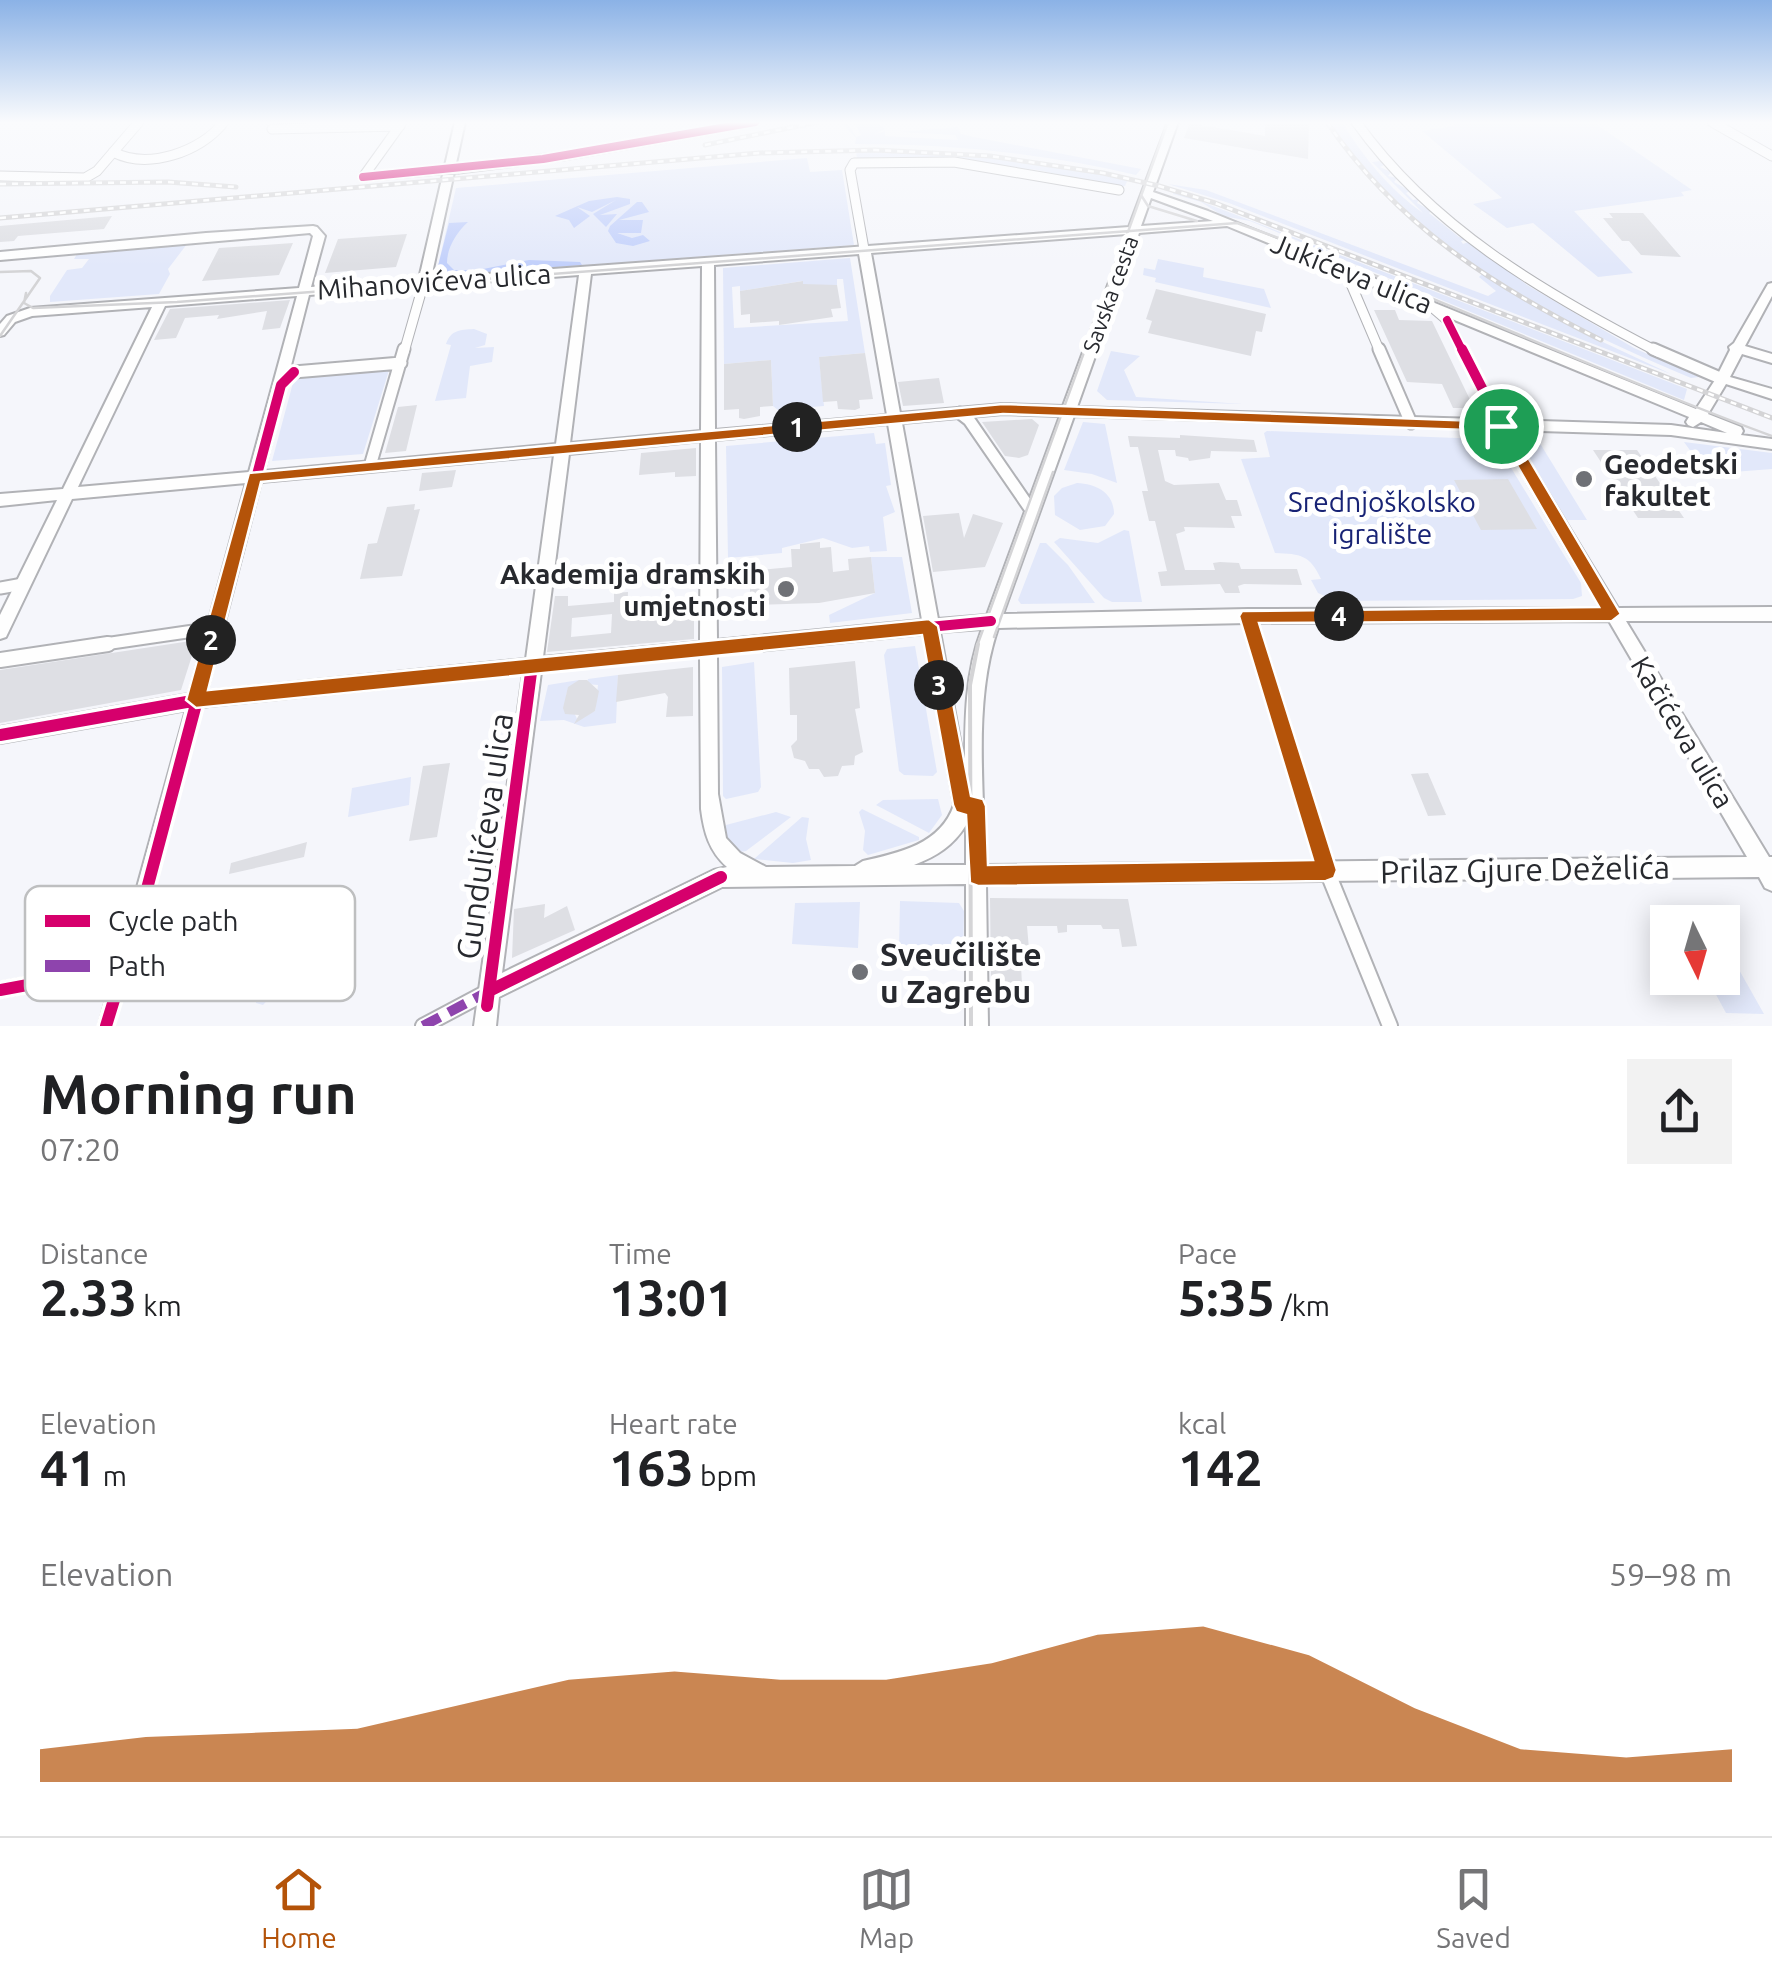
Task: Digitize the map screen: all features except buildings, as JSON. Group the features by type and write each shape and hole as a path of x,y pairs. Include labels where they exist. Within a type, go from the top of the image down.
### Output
{"street":[{"path":"0,176 85,178 94,170"},
{"path":"368,170 363,177 441,170"},
{"path":"370,466 424,282 449,170"},
{"path":"852,170 929,626 969,805 978,876 977,1026"},
{"path":"1012,170 1118,190"},
{"name":"Savska cesta","path":"969,805 975,691 991,621 1155,170"},
{"path":"1395,170 1406,184 1481,244 1623,333 1720,378 1772,394"},
{"name":"Jukićeva ulica","path":"1147,193 1227,222 1698,418 1752,435"},
{"name":"Jukićeva ulica","path":"864,250 1227,222"},
{"path":"0,256 279,231 304,232 318,242 302,290 290,368 281,384 254,477 146,886"},
{"path":"1086,232 1111,236 1126,251"},
{"name":"Mihanovićeva ulica","path":"0,332 20,314 864,250"},
{"path":"708,261 709,794 721,850 735,863 771,877"},
{"name":"Gundulićeva ulica","path":"485,1026 586,270"},
{"path":"1353,274 1350,284 1411,423"},
{"path":"1671,430 1698,418 1772,287"},
{"path":"0,632 160,302"},
{"name":"Kačićeva ulica","path":"1429,306 1447,320 1501,426 1769,871"},
{"path":"1447,320 1464,320"},
{"path":"1735,347 1772,359"},
{"path":"290,368 401,364"},
{"path":"1014,409 1050,401 1079,380"},
{"path":"1708,403 1722,421 1772,443"},
{"path":"0,500 1014,409 1671,430 1772,443"},
{"path":"960,413 970,420 1031,510"},
{"path":"0,588 23,584"},
{"path":"0,735 196,700 991,621 1772,614"},
{"path":"1248,616 1326,870 1390,1026"},
{"path":"0,660 214,628"},
{"path":"423,1026 714,878 840,878 925,851 969,805"},
{"name":"Prilaz Gjure Deželića","path":"840,878 1326,870 1769,871"},
{"path":"0,990 25,985"},
{"path":"106,1026 114,1001"}],"green space":[{"path":"668,170 842,170 854,245 457,275 442,272 438,266 456,188"},
{"path":"1037,170 1080,170 1128,179 1125,186 1119,187"},
{"path":"1110,170 1140,170 1136,175"},
{"path":"1365,170 1377,170 1423,213 1380,170 1391,172 1388,176 1397,178 1394,182 1410,191 1406,193 1413,200 1419,199 1417,203 1432,211 1429,213 1459,237 1469,239 1461,241 1463,244 1471,241 1527,285 1634,348 1699,377 1691,378 1539,306 1443,244 1400,208"},
{"path":"1468,170 1663,170 1692,190 1681,192 1684,196 1574,211 1633,273 1598,277 1533,223 1507,228 1473,204 1502,198"},
{"path":"1168,184 1206,190 1488,296 1496,291 1479,277 1482,274 1573,328 1671,374 1229,203"},
{"path":"1174,191 1687,389 1684,400 1250,221 1223,216 1201,202 1173,194"},
{"path":"187,244 168,269 170,274 159,294 50,302 67,270 82,268 89,259 74,259 77,254"},
{"path":"850,258 865,353 819,357 824,406 778,410 773,406 771,360 724,364 723,268","holes":["837,279 843,279 848,321 734,328 732,287 740,286 740,291 802,281 803,285 837,285"]},
{"path":"1158,259 1204,268 1203,277 1264,289 1271,308 1155,282 1156,278 1143,275 1144,268 1155,270"},
{"path":"474,329 487,334 485,345 475,348 494,347 492,362 470,366 466,398 435,401 451,345 446,344 448,339 456,332"},
{"path":"1111,351 1140,356 1124,370 1136,397 1243,404 1107,400 1097,391"},
{"path":"390,367 363,454 272,461 294,379 299,375"},
{"path":"1083,422 1105,424 1117,483 1064,470"},
{"path":"874,433 876,444 885,443 891,485 886,486 895,512 883,517 887,551 870,552 869,546 852,548 823,538 782,548 782,553 728,558 726,446"},
{"name":"Srednjoškolsko igralište","path":"1264,433 1484,439 1496,443 1581,583 1582,596 1336,601 1318,593 1311,580 1321,579 1308,560 1275,553 1241,459 1270,457"},
{"path":"1524,441 1541,445 1587,520 1567,520 1524,450"},
{"path":"1684,442 1772,453 1772,469 1707,474"},
{"path":"1077,483 1091,485 1108,495 1114,514 1105,526 1080,530 1055,515 1054,496 1062,488"},
{"path":"1129,531 1142,602 1112,602 1104,598 1054,542 1060,538 1098,543"},
{"path":"1040,543 1046,543 1068,565 1095,603 1021,604 1018,600"},
{"path":"871,557 902,557 912,613 830,623 829,615 875,593"},
{"path":"915,646 937,772 933,776 904,775 899,771 884,655 887,649"},
{"path":"754,662 761,787 758,792 726,799 722,667"},
{"path":"618,675 616,723 584,727 564,720 540,721 548,685 579,680 579,685 566,694 577,719 595,711 598,685 587,684 588,679"},
{"path":"411,777 409,805 348,817 352,788"},
{"path":"938,799 942,815 929,833 876,805 883,800"},
{"path":"862,809 919,840 868,855 863,850 865,831 859,812"},
{"path":"776,812 791,817 746,851 740,852 728,844 726,825"},
{"path":"802,817 809,818 806,839 811,860 793,863 754,859"},
{"path":"900,901 959,903 964,911 963,957 945,951 899,950"},
{"path":"860,902 858,948 792,944 795,903"},
{"path":"1740,971 1764,1014 1726,1013 1716,995 1740,995"}],"shaded area":[{"path":"630,199 630,204 600,215 617,214 606,227 593,214 616,200 592,212 577,207 590,216 574,228 569,220 555,216 589,201"},
{"path":"642,202 649,212 619,220 643,220 641,233 617,233 632,238 643,235 650,241 633,246 616,243 608,231 610,226"},
{"path":"468,222 449,251 447,263 454,270 478,270 529,260 582,265 457,275 442,272 438,266 449,223"}],"tram line":[{"path":"1141,195 1151,170"},
{"path":"1128,231 1141,195"},
{"path":"1141,195 1148,206 1197,221"},
{"path":"1128,231 1237,223 1772,436"},
{"path":"25,300 33,308 177,302 1128,231"},
{"path":"977,646 1128,231"},
{"path":"0,272 31,271 40,278 25,300"},
{"path":"25,300 26,293"},
{"path":"0,336 25,300"},
{"path":"994,637 1053,472"},
{"path":"971,1026 970,685 978,644"}],"railway":[{"path":"0,218 562,170"},
{"path":"1082,170 1215,203 1772,418"},
{"path":"1364,170 1449,249 1522,298 1601,340"},
{"path":"0,184 168,182 236,187"}],"marked path":[{"path":"423,1026 489,991"}],"cycle path":[{"path":"363,177 434,170"},
{"path":"1447,320 1507,437 1612,614"},
{"path":"148,886 281,385 294,372"},
{"path":"0,735 209,698 991,621"},
{"path":"487,1006 532,665"},
{"path":"489,991 721,877"},
{"path":"0,990 25,985"},
{"path":"106,1026 114,1001"}],"place":[{"name":"Geodetski fakultet","path":"1584,479"},
{"name":"Akademija dramskih umjetnosti","path":"786,589"},
{"name":"Sveučilište u Zagrebu","path":"860,972"}],"route":[{"path":"1003,409 1501,426 1612,614 1248,616 1326,870 978,876 976,806 963,805 929,626 196,700 254,477 1003,409"}]}
